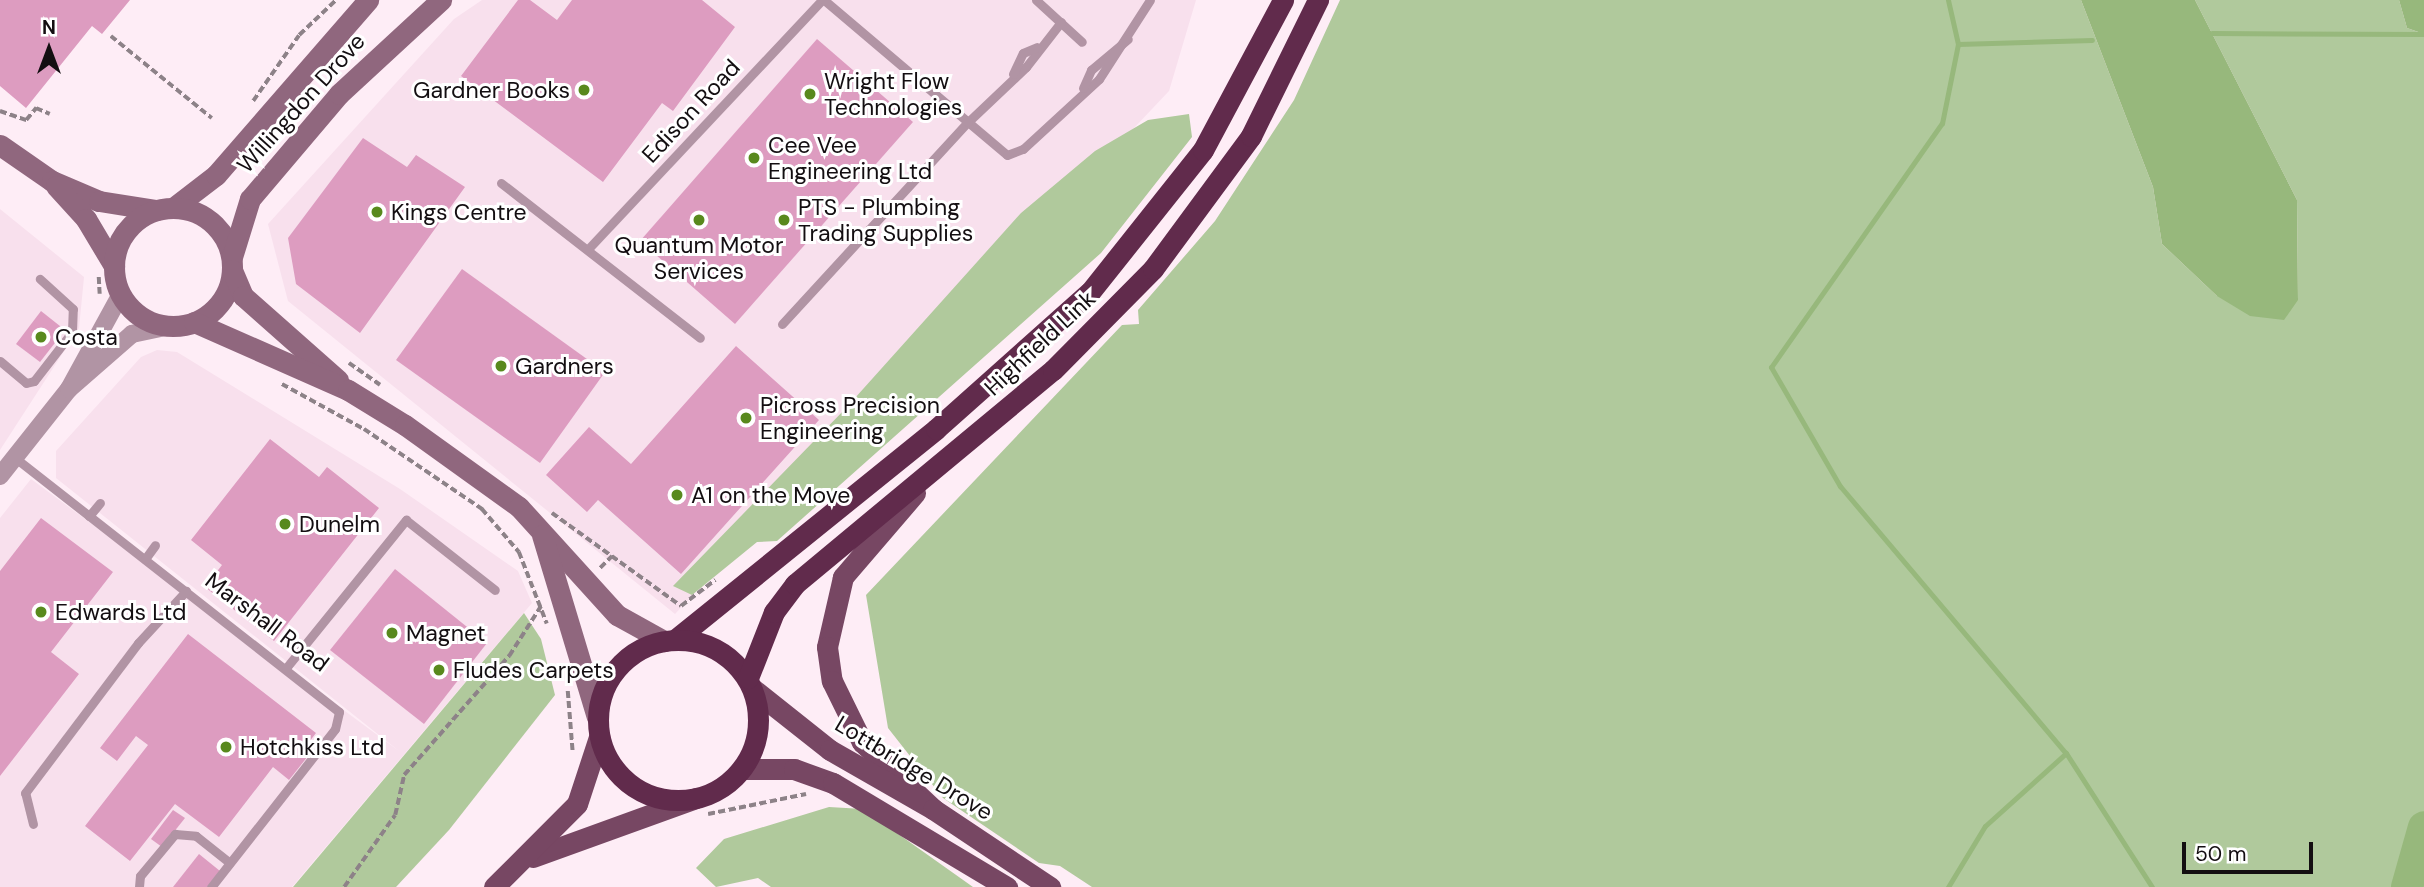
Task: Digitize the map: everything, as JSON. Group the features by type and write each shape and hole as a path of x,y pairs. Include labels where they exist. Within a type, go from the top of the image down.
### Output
{"highway":[{"name":"Highfield Link","path":"670,640 936,429 1090,292 1203,150 1283,0"},
{"name":"Highfield Link","path":"750,684 774,612 795,584 1053,370 1153,269 1251,136 1318,0"},
{"path":"670,640 715,648 750,684 758,730 742,769 696,808 634,788 606,757 598,727 601,696 625,659 670,640"}],"main road":[{"path":"931,473 843,577 827,647 832,681 863,742 933,809"},
{"name":"Lottbridge Drove","path":"750,684 830,750 933,809 1050,887"},
{"path":"494,887 527,859 576,804 598,727"},
{"path":"742,769 794,769 833,783 1007,887"},
{"path":"527,859 696,808"}],"street":[{"name":"Willingdon Drove","path":"232,265 250,199 339,94 441,0"},
{"name":"Willingdon Drove","path":"166,209 216,175 364,2"},
{"path":"0,145 52,181 99,201 205,217 227,243 243,296 348,390 486,480 541,532 617,615 670,640"},
{"path":"52,181 86,219 106,267 121,294 142,316 172,326"},
{"path":"106,267 127,230 166,209"},
{"path":"0,476 69,389 132,334 194,322 220,302 232,265"},
{"path":"69,389 121,294"},
{"path":"194,322 348,390"},
{"path":"541,532 598,727"}],"lane":[{"path":"823,0 1007,155 1023,149 1083,88 1091,70 1131,36 1150,0"},
{"name":"Edison Road","path":"589,248 823,0"},
{"path":"1035,0 1082,42"},
{"path":"782,324 957,138 968,122 1013,74 1027,66 1037,47 1061,22"},
{"path":"501,183 589,248 700,338"},
{"path":"0,361 26,383 34,381 72,332 73,309 40,279"},
{"name":"Marshall Road","path":"14,457 334,703 339,722 211,887"},
{"path":"89,516 100,502"},
{"path":"286,668 406,520 495,590"},
{"path":"145,559 155,545"},
{"path":"33,824 25,793 121,663 186,591"},
{"path":"139,887 140,876 175,834 196,836 230,863"}],"path":[{"path":"245,112 299,36 336,0"},
{"path":"111,36 212,117"},
{"path":"0,111 26,120 36,108 50,114"},
{"path":"99,301 106,267"},
{"path":"344,359 386,390"},
{"path":"549,511 681,606 725,573"},
{"path":"344,887 396,815 404,775 509,656 541,606"},
{"path":"696,808 784,794 814,794"}],"shaded area":[{"path":"482,0 1196,0 1169,91 675,614 288,301 268,224 454,19"},
{"path":"1340,0 2081,0 2153,187 2162,244 2217,296 2298,300 2297,200 2195,0 2399,0 2407,28 2424,34 2424,887 1092,887 1060,866 1039,863 943,798 888,728 866,595 1122,325 1139,324 1138,310 1215,221 1294,100"},
{"path":"2081,0 2195,0 2297,200 2298,300 2284,320 2250,316 2217,296 2162,244 2153,187"},
{"path":"2399,0 2424,0 2424,34 2407,28"},
{"path":"1189,114 1192,137 1101,253 777,541 757,542 692,595 673,586 846,408 1021,213 1095,151 1148,120"},
{"path":"0,209 84,277 79,328 0,450"},
{"path":"157,350 177,352 400,489 518,571 532,603 292,887 0,887 0,518 31,479 399,751 56,478 56,451 141,357"},
{"path":"524,613 541,639 555,695 449,830 396,887 293,887"},
{"path":"829,807 863,809 973,887 771,887 758,878 716,887 696,868 724,839"}],"building":[{"path":"0,0 130,0 102,34 92,26 26,108 0,86"},
{"name":"Gardner Books","path":"518,0 530,0 557,20 572,0 702,0 735,27 673,111 662,103 603,182 461,76"},
{"path":"817,39 913,122 735,324 640,241"},
{"name":"Kings Centre","path":"363,138 407,167 416,155 465,187 360,333 296,284 288,238"},
{"name":"Gardners","path":"462,269 605,372 540,463 396,360"},
{"name":"Costa","path":"41,311 65,330 40,362 16,344"},
{"path":"736,346 819,420 681,574 598,500 587,512 546,475 589,427 631,464"},
{"name":"Dunelm","path":"270,439 319,477 327,467 379,508 274,641 205,587 222,565 191,540"},
{"name":"Edwards Ltd","path":"41,518 113,572 51,652 79,674 0,776 0,571"},
{"name":"Magnet","path":"395,569 487,643 424,724 330,650"},
{"name":"Hotchkiss Ltd","path":"188,634 316,733 306,746 312,751 289,780 273,767 219,837 175,804 130,861 85,826 148,745 136,736 117,761 100,748"},
{"path":"173,810 185,818 162,847 151,839"},
{"path":"199,854 220,871 207,887 173,887"}],"waterway":[{"path":"1948,0 1958,44 1942,123 1771,367 1840,486 2066,753 2152,887"},
{"path":"2212,33 2424,34"},
{"path":"1958,44 2092,40"},
{"path":"1948,887 1985,826 2066,753"},
{"path":"2407,887 2424,827"}],"place":[{"name":"Gardner Books","path":"584,90"},
{"name":"Wright Flow Technologies","path":"810,94"},
{"name":"Cee Vee Engineering Ltd","path":"754,158"},
{"name":"Kings Centre","path":"377,212"},
{"name":"Quantum Motor Services","path":"699,220"},
{"name":"PTS - Plumbing Trading Supplies","path":"784,220"},
{"name":"Costa","path":"41,337"},
{"name":"Gardners","path":"501,366"},
{"name":"Picross Precision Engineering","path":"746,418"},
{"name":"A1 on the Move","path":"677,495"},
{"name":"Dunelm","path":"285,524"},
{"name":"Edwards Ltd","path":"41,612"},
{"name":"Magnet","path":"392,633"},
{"name":"Fludes Carpets","path":"439,670"},
{"name":"Hotchkiss Ltd","path":"226,747"}]}
